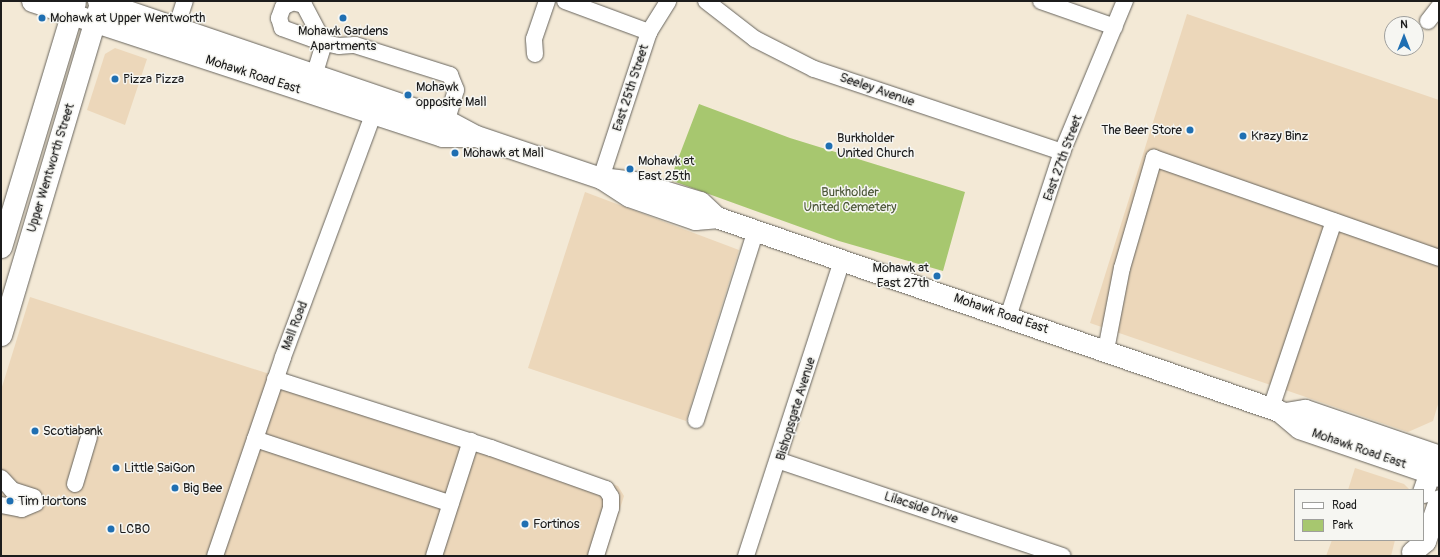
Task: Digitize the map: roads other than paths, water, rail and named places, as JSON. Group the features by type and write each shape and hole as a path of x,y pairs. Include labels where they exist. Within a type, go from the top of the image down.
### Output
{"main road":[{"name":"Mohawk Road East","path":"32,1 73,8 94,22 376,107 447,120 476,136 601,178 634,182 700,202 716,217 1106,350 1278,411 1306,410 1436,461"},
{"name":"Mohawk Road East","path":"99,1 314,76 376,107 442,136 476,136"},
{"name":"Upper Wentworth Street","path":"1,335 99,1"},
{"name":"Upper Wentworth Street","path":"1,247 73,8"},
{"path":"1424,490 1436,461"},
{"path":"1411,549 1425,541 1439,500"}],"street":[{"path":"176,28 185,1"},
{"path":"535,54 534,39 546,1"},
{"path":"565,1 649,32"},
{"name":"East 25th Street","path":"601,178 649,32 668,1"},
{"name":"Seeley Avenue","path":"706,1 755,39 814,69 1062,152"},
{"path":"1040,1 1115,27"},
{"name":"East 27th Street","path":"1008,317 1062,152 1125,1"},
{"path":"1428,21 1439,7"},
{"path":"314,76 324,43 339,46 355,44 450,75 456,90 447,120"},
{"name":"Mall Road","path":"215,556 275,379 376,107"},
{"path":"1106,350 1122,268 1154,158 1439,258"},
{"path":"1278,411 1334,221"},
{"path":"696,420 756,230"},
{"name":"Bishopsgate Avenue","path":"746,556 780,461 842,260"},
{"path":"275,379 472,442 609,492 611,508 596,556"},
{"path":"75,484 89,437"},
{"path":"255,439 451,504"},
{"path":"434,556 472,442"},
{"name":"Lilacside Drive","path":"780,461 1062,556"},
{"path":"1,478 12,490 35,500 22,509 1,505"}],"place":[{"name":"Mohawk at Upper Wentworth","path":"42,18"},
{"name":"Mohawk Gardens Apartments","path":"343,18"},
{"name":"Pizza Pizza","path":"115,79"},
{"name":"Mohawk opposite Mall","path":"408,95"},
{"name":"The Beer Store","path":"1190,130"},
{"name":"Krazy Binz","path":"1243,136"},
{"name":"Burkholder United Church","path":"829,146"},
{"name":"Mohawk at Mall","path":"455,153"},
{"name":"Mohawk at East 25th","path":"630,169"},
{"name":"Mohawk at East 27th","path":"937,276"},
{"name":"Scotiabank","path":"35,431"},
{"name":"Little SaiGon","path":"116,468"},
{"name":"Big Bee","path":"175,488"},
{"name":"Tim Hortons","path":"10,501"},
{"name":"Fortinos","path":"525,524"},
{"name":"LCBO","path":"111,529"}],"park label":[{"name":"Burkholder United Cemetery","path":"850,200"}]}
